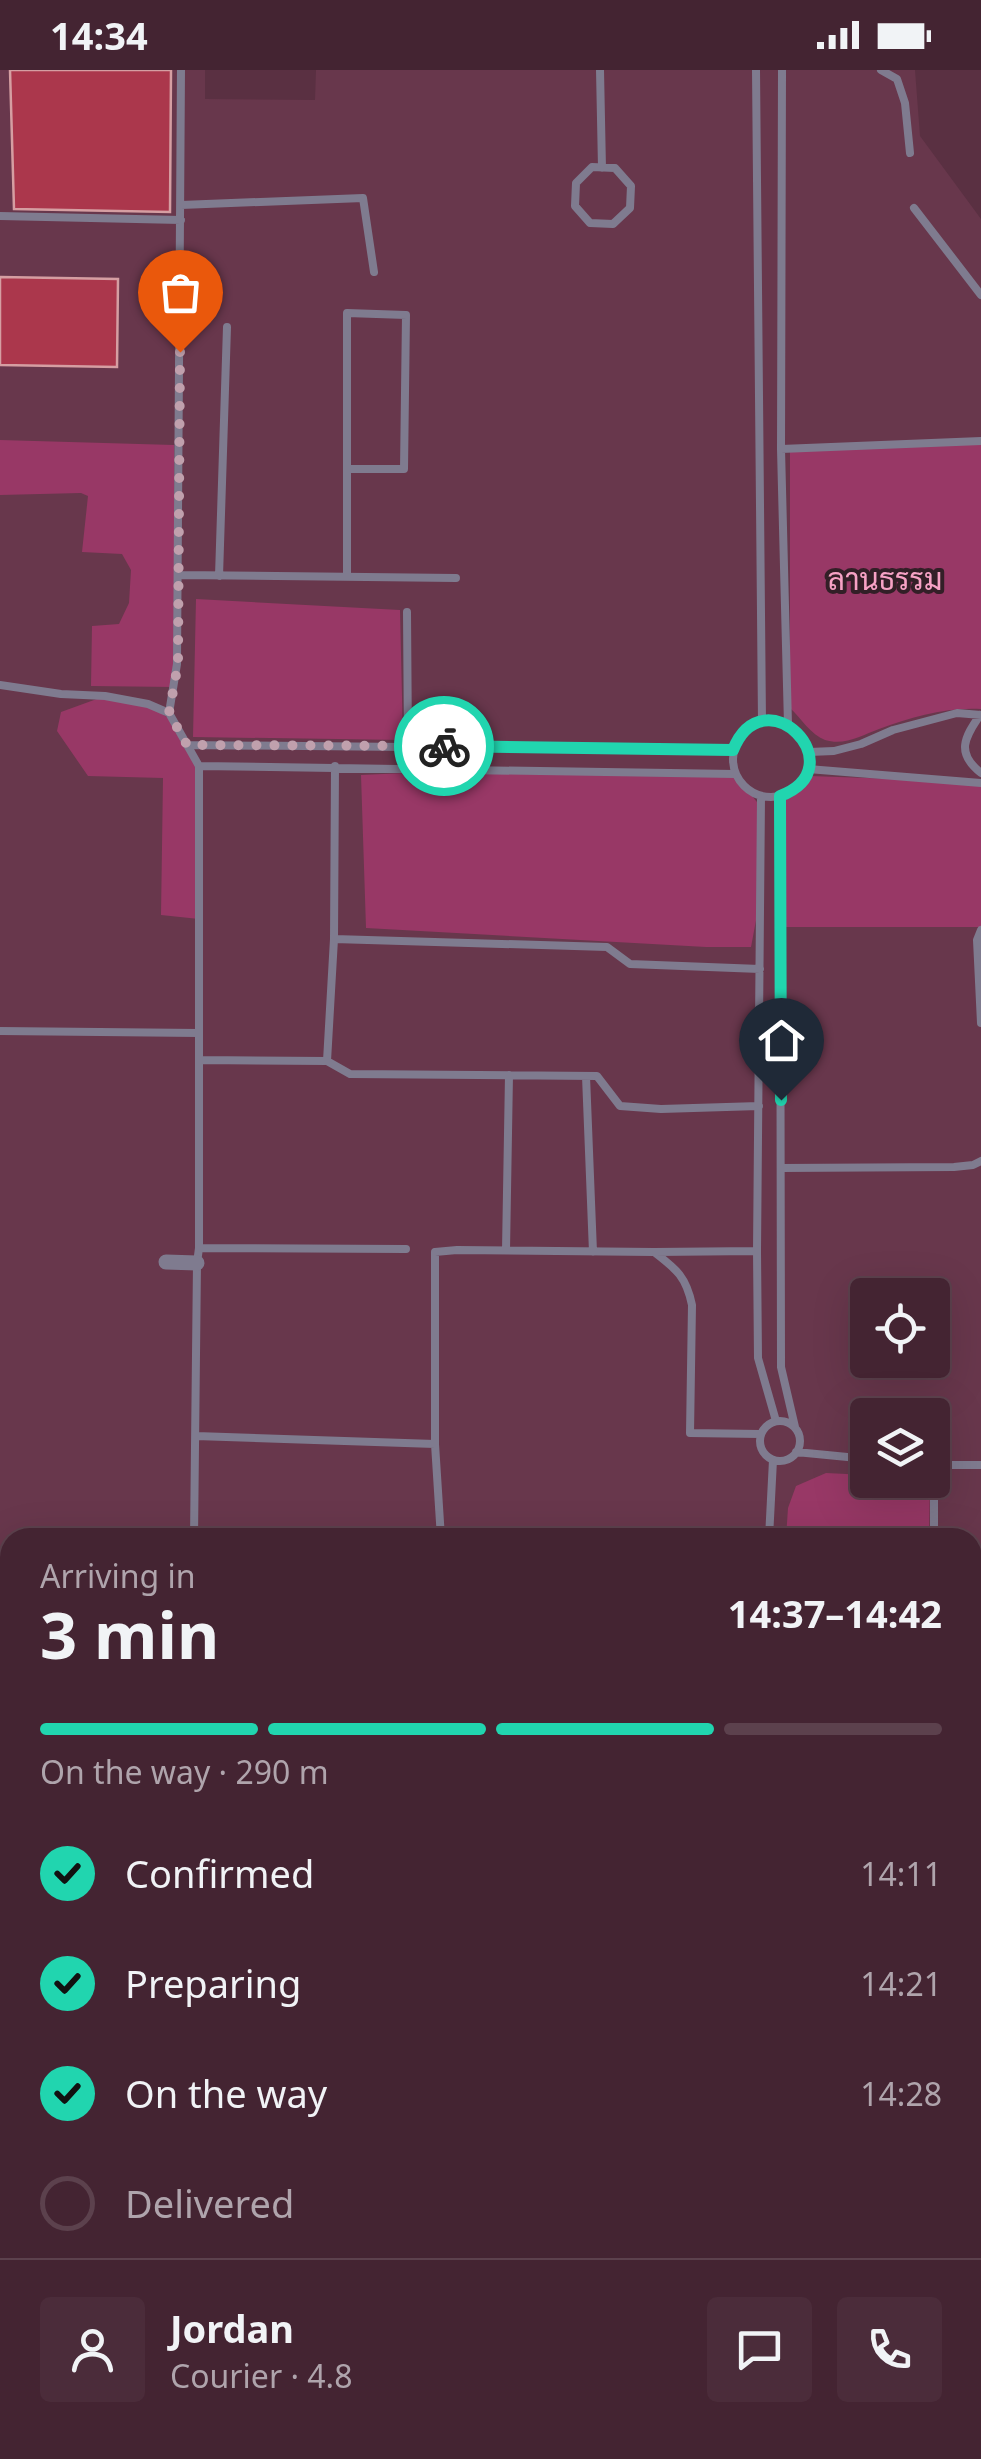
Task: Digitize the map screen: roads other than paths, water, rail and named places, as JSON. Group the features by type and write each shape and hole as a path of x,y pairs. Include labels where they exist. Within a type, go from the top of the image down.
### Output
{"street":[{"path":"166,1262 198,1256"}],"lane":[{"path":"169,713 178,664 180,70"},
{"path":"600,70 602,168"},
{"path":"756,70 762,722"},
{"path":"782,70 781,449 788,725"},
{"path":"881,70 896,79 905,104 910,152"},
{"path":"592,167 602,168 615,168 631,186 630,208 613,224 590,222 575,206 576,183 592,167"},
{"path":"181,206 363,198 374,272"},
{"path":"914,208 981,295"},
{"path":"0,216 181,220"},
{"path":"347,468 404,469 406,314 347,313 347,468 348,577"},
{"path":"218,576 227,327"},
{"path":"781,449 981,442"},
{"path":"178,576 456,578"},
{"path":"407,612 408,745"},
{"path":"0,684 148,704 169,713 199,766 194,1528"},
{"path":"808,752 861,744 893,730 957,713 980,715 967,734 964,750 981,773"},
{"path":"762,722 788,725 798,732 808,752 808,769 797,787 780,796 751,793 735,774 732,762 733,750 744,732 762,722"},
{"path":"187,745 733,750"},
{"path":"199,766 735,774"},
{"path":"327,1061 334,938 335,766"},
{"path":"808,769 981,782"},
{"path":"761,796 758,1358 776,1420"},
{"path":"780,796 781,1366 800,1440 796,1452 786,1460 773,1460 763,1452 759,1440 766,1425 776,1420 795,1427"},
{"path":"981,930 977,940 981,1023"},
{"path":"334,938 606,947 630,964 760,969"},
{"path":"0,1030 199,1033"},
{"path":"199,1060 327,1061 350,1074 597,1076 620,1106 759,1106"},
{"path":"506,1250 510,1075"},
{"path":"586,1076 593,1252"},
{"path":"781,1168 954,1167 981,1161"},
{"path":"198,1256 406,1249"},
{"path":"439,1528 435,1444 435,1252 757,1252"},
{"path":"654,1252 678,1271 688,1286 692,1305 690,1433 760,1434"},
{"path":"196,1436 435,1444"},
{"path":"796,1452 850,1457"},
{"path":"770,1528 773,1460"},
{"path":"950,1465 981,1465"},
{"path":"933,1498 934,1528"}],"park label":[{"name":"ลานธรรม","path":"885,578"}]}
